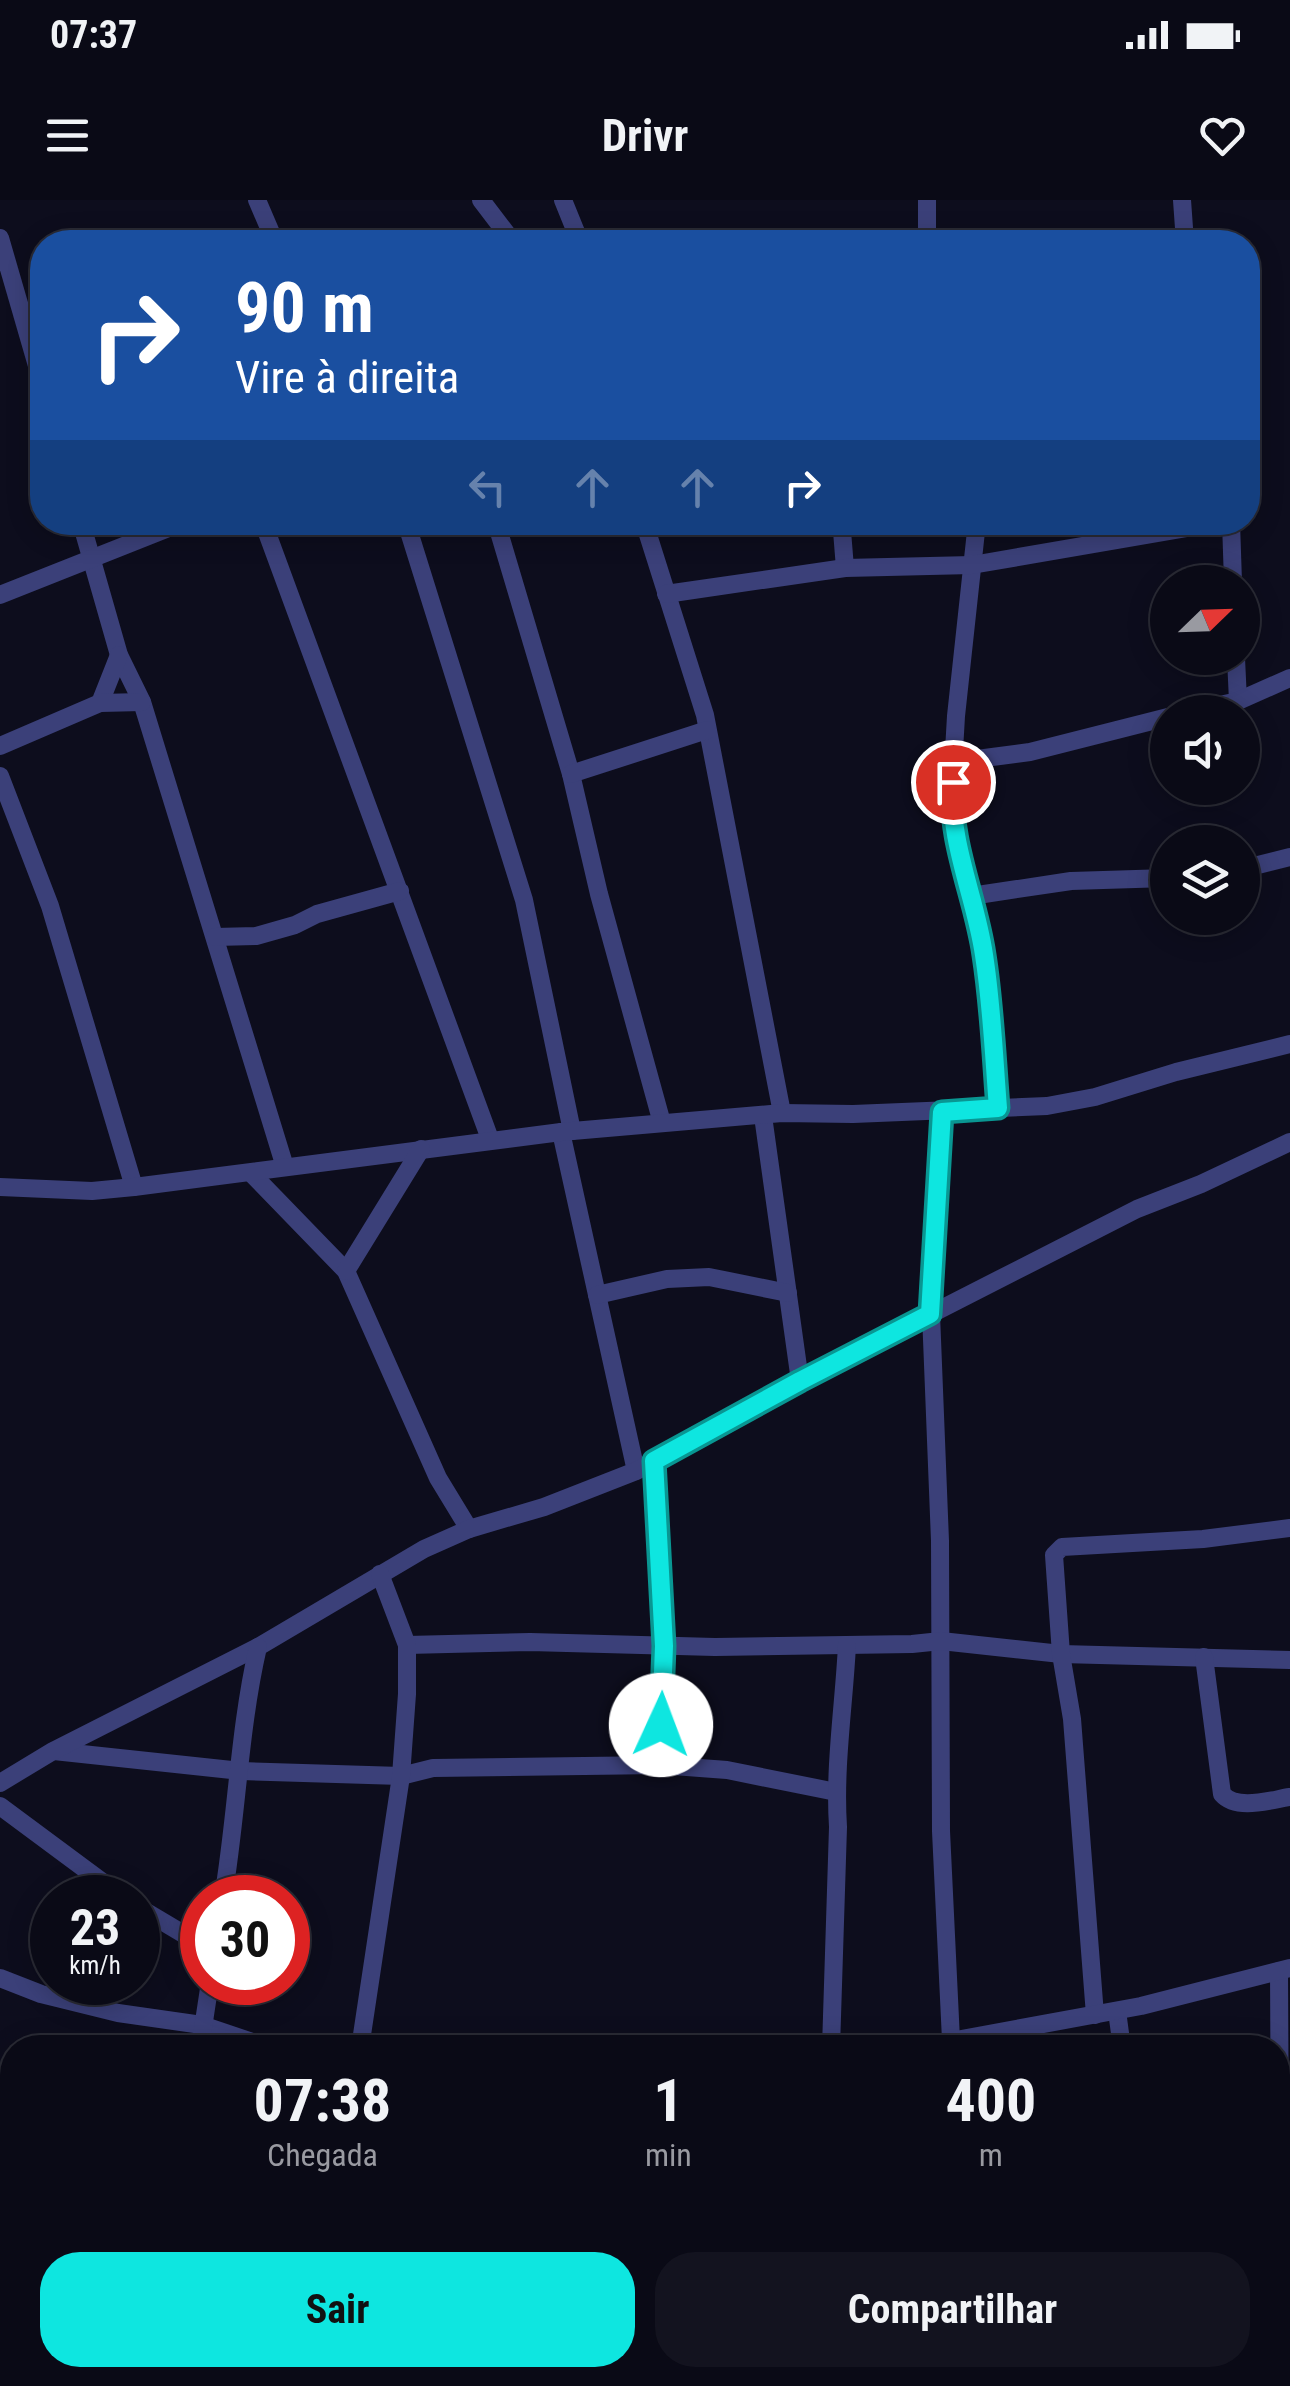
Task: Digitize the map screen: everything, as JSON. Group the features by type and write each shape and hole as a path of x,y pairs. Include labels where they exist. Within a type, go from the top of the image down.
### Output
{"street":[{"path":"257,200 270,230"},
{"path":"481,200 504,230"},
{"path":"562,200 575,230"},
{"path":"927,200 927,230"},
{"path":"1182,200 1183,230"},
{"path":"0,238 30,342"},
{"path":"84,535 119,656 142,702 285,1168"},
{"path":"0,594 152,535"},
{"path":"268,535 490,1139"},
{"path":"410,535 512,856 540,972 597,1295 636,1471"},
{"path":"500,535 571,774 599,894 662,1123"},
{"path":"648,535 696,681 782,1113"},
{"path":"842,535 845,568"},
{"path":"975,535 951,803 984,953 998,1108"},
{"path":"666,594 845,568 972,565 1146,535"},
{"path":"1231,535 1232,565"},
{"path":"100,704 119,656"},
{"path":"1253,695 1290,678"},
{"path":"0,746 100,704 142,702"},
{"path":"954,762 1030,752 1150,722"},
{"path":"571,774 706,730"},
{"path":"0,776 50,906 134,1187"},
{"path":"1260,864 1290,857"},
{"path":"971,896 1071,881 1150,879"},
{"path":"215,937 256,936 400,891"},
{"path":"0,1188 92,1191 134,1187 490,1139 782,1113 942,1112 1047,1106 1096,1097 1176,1072 1290,1044"},
{"path":"942,1112 930,1314 941,1641 941,1831 950,2035"},
{"path":"763,1116 800,1381"},
{"path":"0,1783 53,1751 258,1648 424,1548 636,1471 800,1381 1137,1209 1290,1142"},
{"path":"346,1270 421,1149"},
{"path":"251,1173 346,1270 438,1478 469,1529"},
{"path":"597,1295 667,1279 708,1277 788,1293"},
{"path":"654,1461 664,1646 660,1765"},
{"path":"1095,2015 1072,1719 1061,1654 1054,1555 1062,1547 1203,1540 1290,1528"},
{"path":"362,2035 401,1776 407,1645 380,1574"},
{"path":"407,1645 847,1645 941,1641 1061,1654 1290,1660"},
{"path":"831,2035 836,1792 847,1645"},
{"path":"226,1875 250,1682 258,1648"},
{"path":"1204,1657 1222,1794 1237,1803 1290,1797"},
{"path":"53,1751 241,1771 401,1776 433,1768 660,1765 726,1770 836,1792"},
{"path":"0,1806 93,1875"},
{"path":"979,2035 1117,2011 1284,1970 1283,2035"},
{"path":"0,1978 40,1994 202,2025 232,2035"},
{"path":"201,2035 206,2005"},
{"path":"1117,2011 1120,2035"}],"route":[{"path":"661,1725 664,1646 654,1461 930,1314 942,1112 998,1108 984,953 955,831 953,782"}]}
